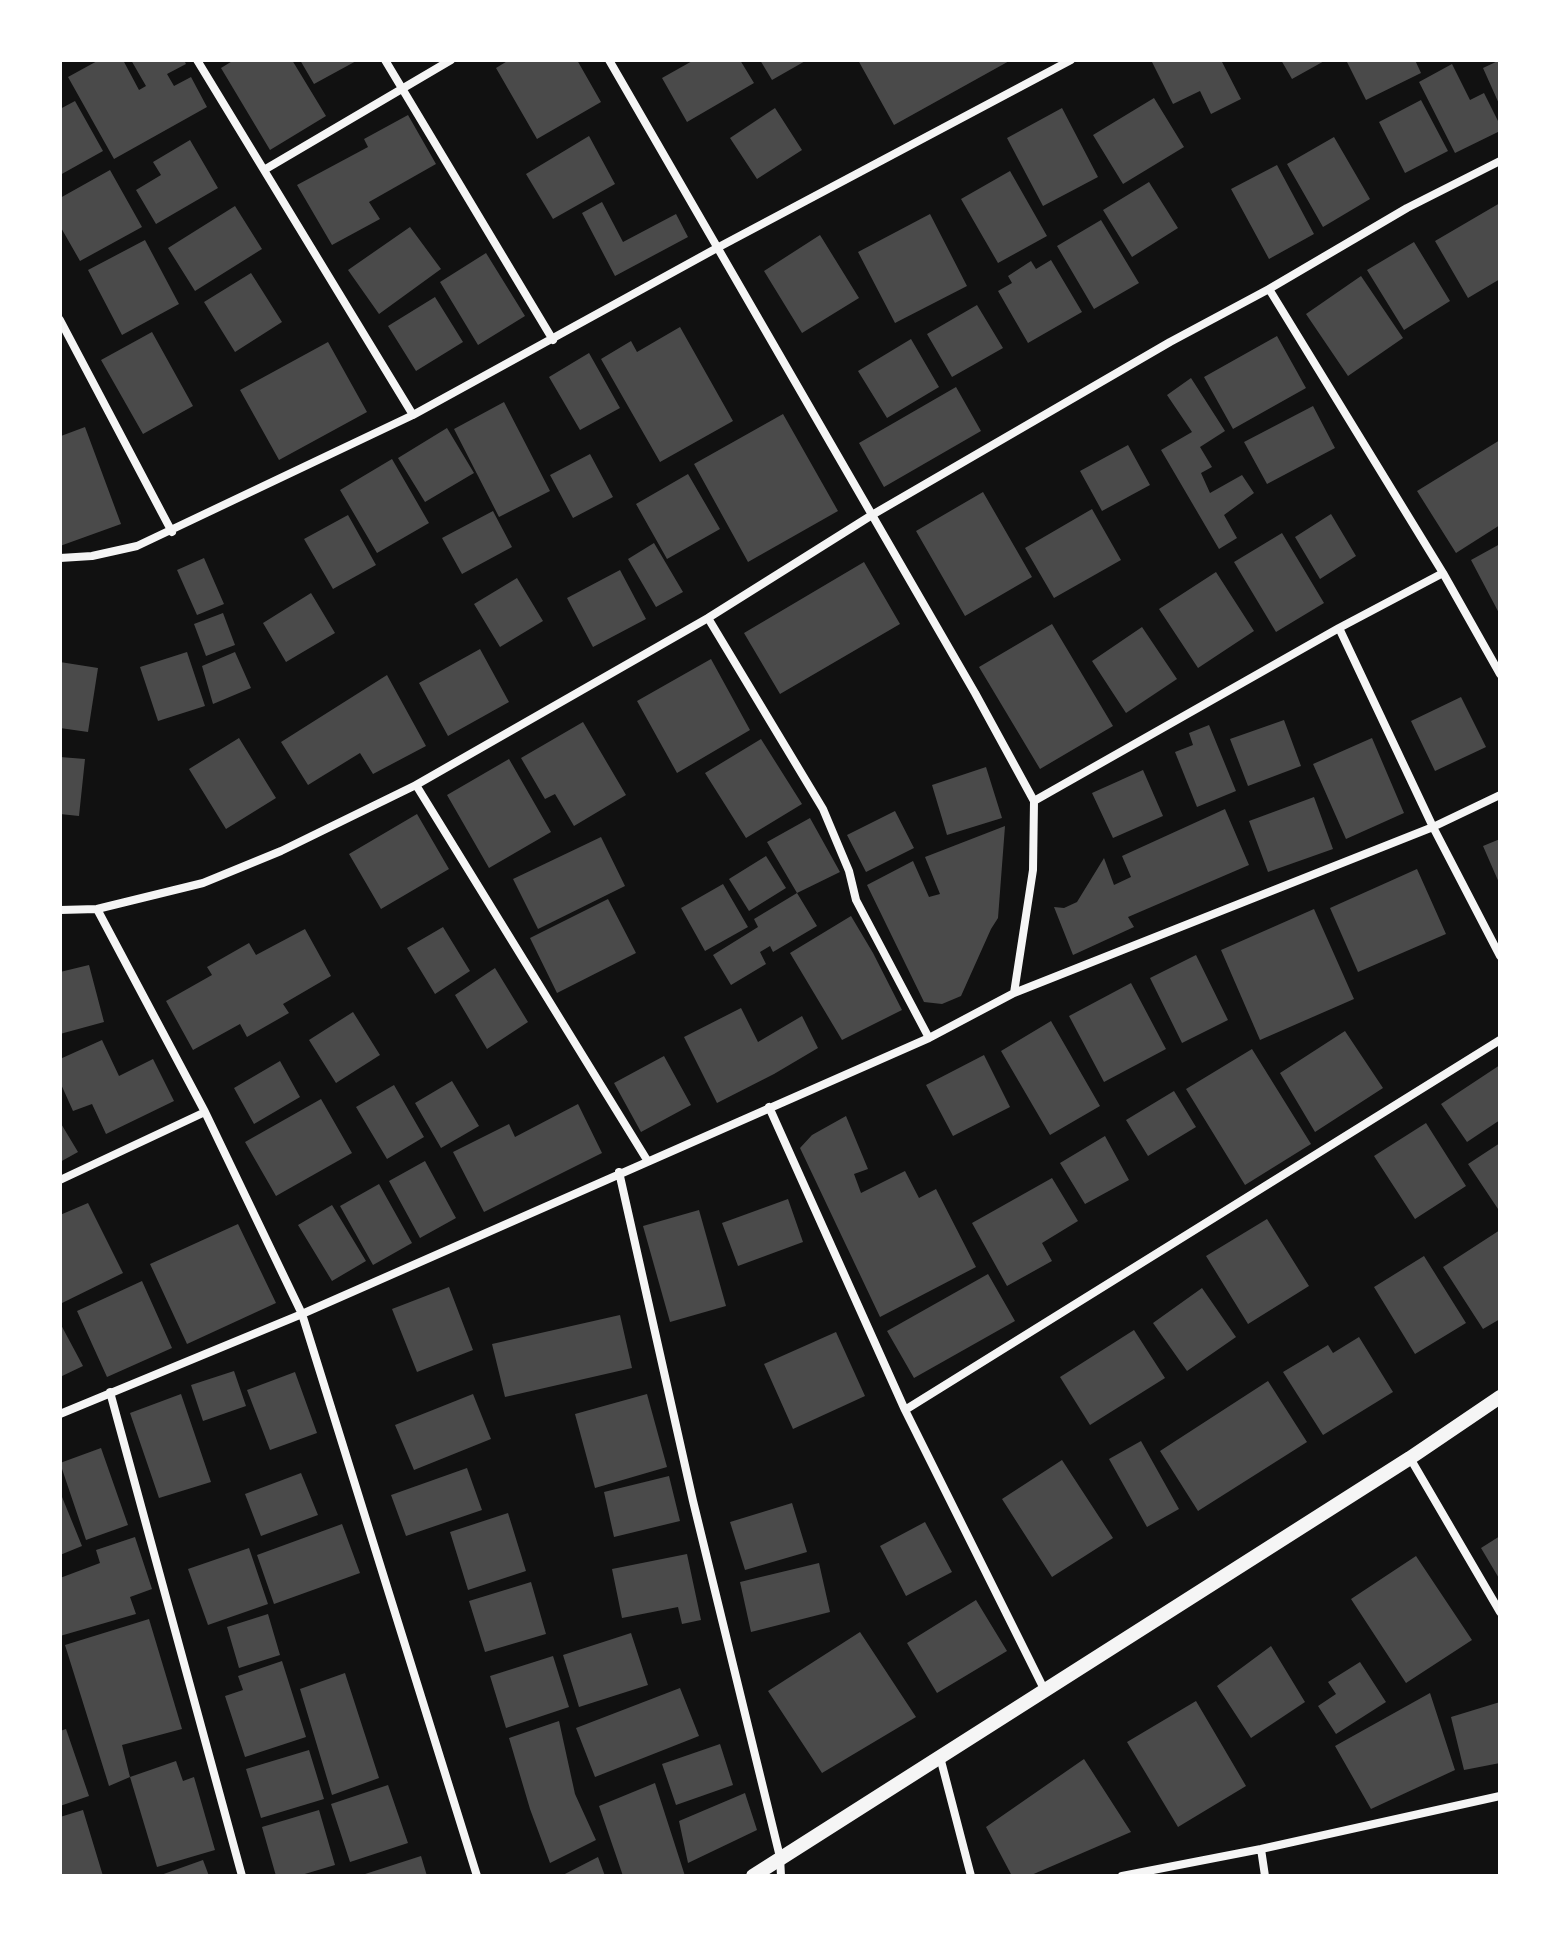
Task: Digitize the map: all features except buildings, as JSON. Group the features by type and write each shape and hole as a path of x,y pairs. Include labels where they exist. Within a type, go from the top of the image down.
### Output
{"street":[{"path":"197,60 413,415"},
{"path":"385,60 553,340"},
{"path":"264,170 451,60"},
{"path":"609,60 1034,801 1033,870 1014,993"},
{"path":"60,558 92,556 137,546 172,532 413,415 1060,62 1071,60"},
{"path":"60,910 97,909 203,883 281,851 416,785 708,618 872,515 1170,342 1269,289 1407,208 1500,161"},
{"path":"1269,289 1443,573 1500,674"},
{"path":"60,320 172,532"},
{"path":"1034,801 1339,628 1443,573"},
{"path":"708,618 823,809 849,871 856,900 929,1038"},
{"path":"1339,628 1433,827 1500,956"},
{"path":"416,785 647,1160"},
{"path":"60,1414 302,1314 929,1038 1014,993 1433,827 1500,795"},
{"path":"97,909 205,1112 302,1314 477,1876"},
{"path":"905,1410 1500,1040"},
{"path":"769,1107 905,1410 1045,1691"},
{"path":"60,1180 205,1112"},
{"path":"619,1172 693,1501 780,1857 781,1876"},
{"path":"110,1392 242,1876"},
{"path":"753,1876 1410,1458 1500,1397"},
{"path":"1410,1458 1500,1612"},
{"path":"940,1757 971,1876"},
{"path":"1122,1876 1500,1796"},
{"path":"1261,1849 1265,1876"}]}
